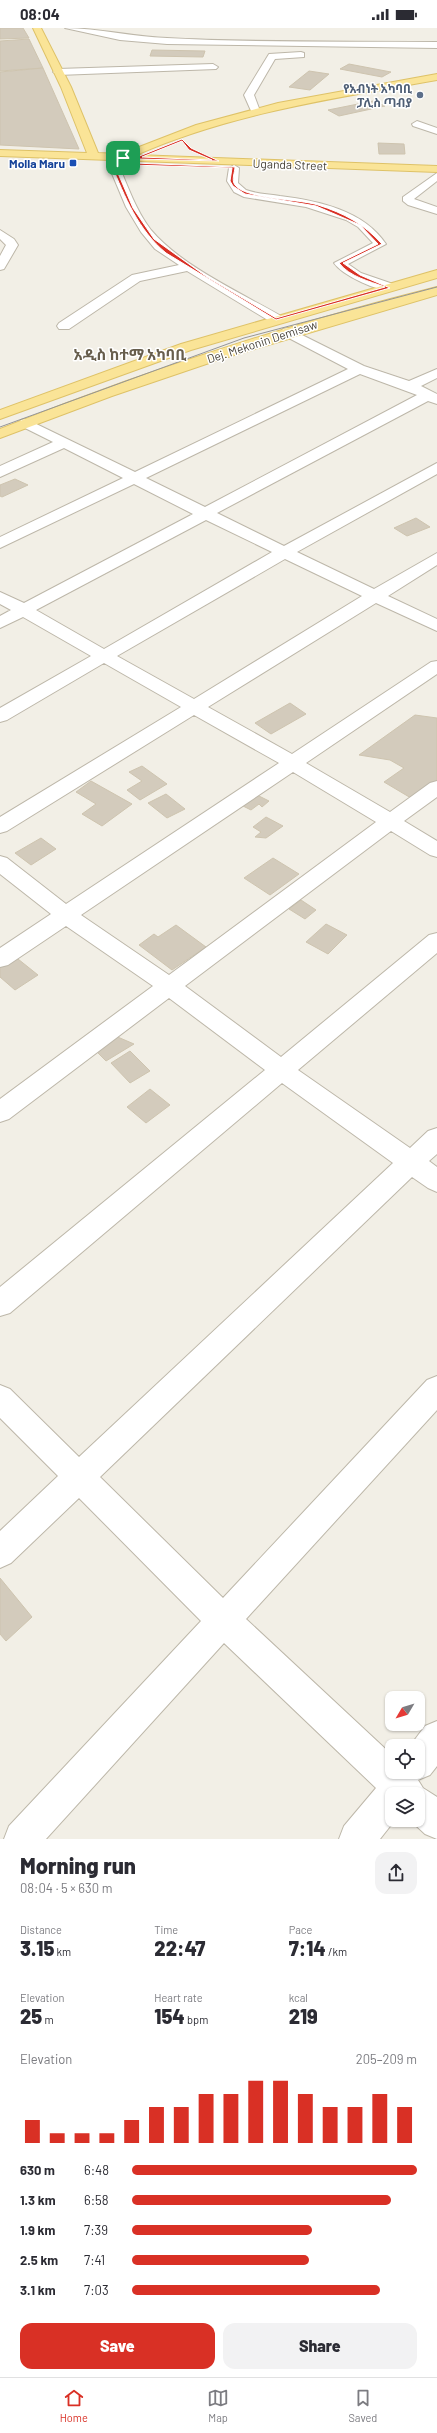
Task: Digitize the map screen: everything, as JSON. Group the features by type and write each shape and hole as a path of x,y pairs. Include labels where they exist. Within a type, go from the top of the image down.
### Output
{"main road":[{"path":"37,28 58,72 94,157"},
{"path":"126,161 188,129 255,111 437,77"},
{"path":"126,161 186,145 258,118 437,82"},
{"path":"186,145 217,161"},
{"name":"Uganda Street","path":"0,153 94,157 126,161 234,168 437,175"},
{"name":"Uganda Street","path":"0,159 217,161 437,169"},
{"name":"Dej. Mekonin Demisaw","path":"0,415 186,347 276,319 437,274"},
{"name":"Dej. Mekonin Demisaw","path":"0,434 154,376 288,332 437,291"}],"street":[{"path":"69,28 135,38 167,41 434,45"},
{"path":"100,33 111,28"},
{"path":"412,36 434,45"},
{"path":"255,111 249,95 272,56 298,56 311,42"},
{"path":"58,72 213,67"},
{"path":"417,124 437,131"},
{"path":"126,161 132,208 149,235 158,246 188,267 276,319"},
{"path":"234,168 231,181 234,186 246,193 316,205 361,224 380,244 340,263 346,269 359,276 389,287"},
{"path":"437,175 406,199 412,203 437,211"},
{"path":"0,233 10,241 12,245 0,266"},
{"path":"64,326 136,278 188,267"},
{"path":"288,332 359,369 410,386 432,398"},
{"path":"0,543 359,369"},
{"path":"410,386 437,373"},
{"path":"0,623 206,514 432,398"},
{"path":"26,423 206,514 286,551 437,626"},
{"path":"0,472 63,442"},
{"path":"0,716 286,551 437,468"},
{"path":"0,826 374,595 437,558"},
{"path":"0,597 103,657 293,763 388,822 437,850"},
{"path":"0,959 437,666"},
{"path":"0,1112 437,786"},
{"path":"0,863 66,915 170,986 281,1070 437,1181"},
{"path":"0,1304 437,941"},
{"path":"0,1552 437,1138"},
{"path":"22,1839 224,1622 437,1389"},
{"path":"0,1398 80,1476 224,1622 406,1787 437,1738"},
{"path":"425,1808 437,1822"},
{"path":"357,1839 385,1809"}],"building":[{"path":"0,28 23,28 29,38 0,39"},
{"path":"29,39 43,68 0,71 0,41"},
{"path":"152,50 205,51 203,57 150,56"},
{"path":"349,64 391,72 382,77 340,69"},
{"path":"43,68 79,149 0,145 0,72"},
{"path":"309,71 329,74 310,90 289,87"},
{"path":"373,101 385,106 339,116 328,110"},
{"path":"378,143 404,144 405,154 379,154"},
{"path":"15,479 28,485 2,497 0,496 0,485"},
{"path":"416,518 430,527 407,536 394,528"},
{"path":"290,703 306,714 271,734 255,723"},
{"path":"415,715 437,718 437,786 416,801 384,782 404,768 390,760 359,755"},
{"path":"142,766 167,784 140,800 127,790 142,781 129,772"},
{"path":"91,781 132,804 102,826 82,814 96,804 76,792"},
{"path":"251,792 269,801 262,807 259,804 251,810 237,803"},
{"path":"166,794 185,809 167,818 148,803"},
{"path":"266,817 283,826 266,838 255,837 261,832 253,827"},
{"path":"41,838 56,849 31,865 15,853"},
{"path":"273,858 299,874 270,895 244,878"},
{"path":"301,900 316,910 305,919 289,909"},
{"path":"326,924 347,935 328,954 306,942"},
{"path":"176,925 206,947 172,970 139,945 154,934 158,937"},
{"path":"13,955 38,975 15,990 0,977 0,964"},
{"path":"113,1035 134,1044 106,1061 92,1047"},
{"path":"130,1051 150,1071 130,1083 111,1063"},
{"path":"150,1089 170,1105 146,1123 127,1107"},
{"path":"0,1578 32,1617 6,1641 0,1634"}],"tram line":[{"path":"0,427 244,338 437,287"}],"place":[{"name":"የአብነት አካባቢ ፓሊስ ጣብያ","path":"420,95"},
{"name":"Molla Maru","path":"73,163"}],"district":[{"name":"አዲስ ከተማ አካባቢ","path":"130,354"}],"route":[{"path":"123,158 112,164 132,208 152,240 158,246 205,278 276,319 389,287 359,276 346,269 340,263 380,244 379,241 361,224 316,205 254,196 246,193 234,186 231,181 234,168 130,164 138,158 217,161 202,156 190,149 182,140 138,158 123,158"}]}
